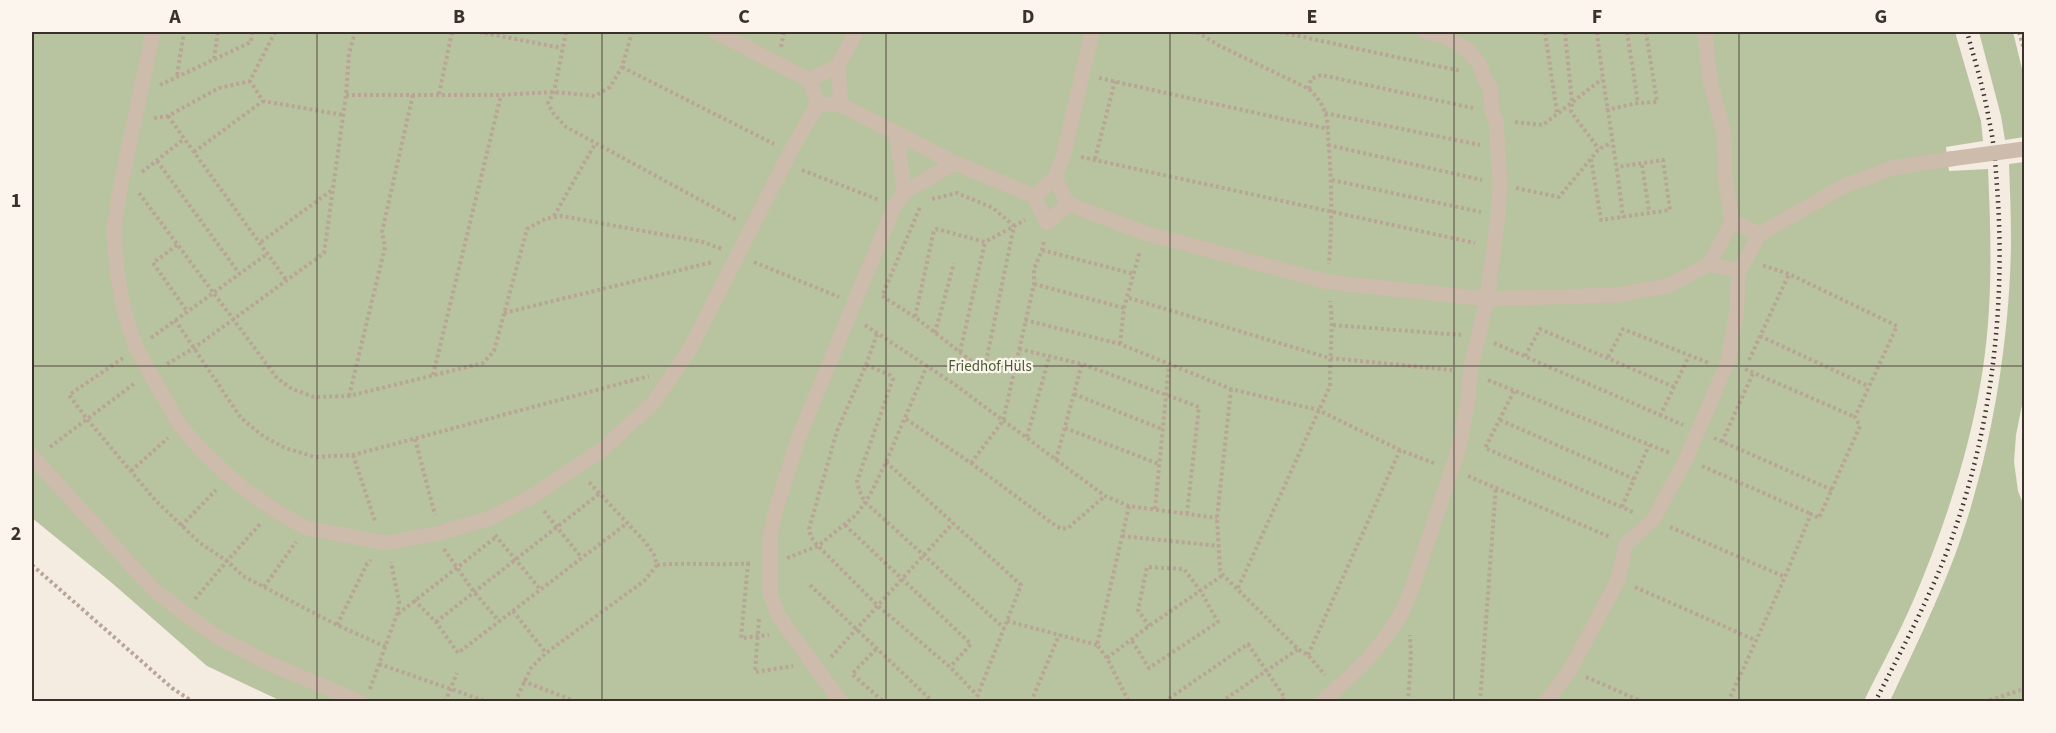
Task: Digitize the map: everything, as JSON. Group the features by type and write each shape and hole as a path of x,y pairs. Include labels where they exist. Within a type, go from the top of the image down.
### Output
{"lane":[{"path":"153,32 135,120 125,185 114,229 117,271 124,310 136,348 181,427 229,476 274,510 306,528 387,543 436,534 485,519 533,496 603,449 653,403 690,349 787,157 818,104"},
{"path":"716,32 809,80 818,104"},
{"path":"841,105 838,66 856,32"},
{"path":"1034,196 1055,178 1064,153 1092,32"},
{"path":"1322,702 1369,656 1400,615 1412,588 1459,448 1468,400 1470,372 1487,299 1500,184 1499,149 1491,89 1483,76 1480,65 1467,49 1446,37 1425,32"},
{"path":"1705,32 1710,80 1724,134 1725,177 1732,222 1709,264"},
{"path":"809,80 838,66"},
{"path":"818,104 841,105 956,163 1034,196 1045,217 1068,204"},
{"path":"897,134 904,192"},
{"path":"1546,702 1570,670 1618,580 1626,544 1653,520 1686,459 1726,364 1743,266 1760,234 1844,186 1892,168 2025,149"},
{"path":"841,702 779,617 770,593 769,561 772,528 798,439 894,207 904,192 956,163"},
{"path":"1055,178 1068,204 1145,233 1328,282 1487,299 1617,295 1668,286 1709,264 1743,266"},
{"path":"1732,222 1760,234"},
{"path":"33,457 153,589 184,613 216,636 266,662 365,697"}],"path":[{"path":"177,76 184,32"},
{"path":"213,60 218,32"},
{"path":"140,96 251,42 252,32 258,32"},
{"path":"250,81 275,32"},
{"path":"33,457 149,372 194,348 324,253 346,95 349,54 354,32"},
{"path":"439,94 452,32"},
{"path":"479,32 562,48"},
{"path":"566,32 554,92 548,103 553,113 566,127 752,228"},
{"path":"346,95 554,92 595,96 610,87 622,67 632,32"},
{"path":"1280,32 1483,76"},
{"path":"1545,32 1557,114"},
{"path":"1565,32 1571,112 1599,149"},
{"path":"1597,32 1606,110 1617,167 1623,218"},
{"path":"1627,32 1638,103"},
{"path":"1606,110 1638,103 1657,102 1646,32"},
{"path":"2019,32 2025,49"},
{"path":"622,67 787,157 894,207"},
{"path":"1083,74 1328,129"},
{"path":"1309,89 1311,79 1321,75 1494,116 1543,124 1602,79"},
{"path":"250,81 263,101"},
{"path":"135,120 168,116 219,88 250,81"},
{"path":"1095,159 1115,81"},
{"path":"349,396 385,247 382,232 413,94"},
{"path":"433,375 501,94"},
{"path":"194,152 263,101 343,115"},
{"path":"1325,113 1499,149"},
{"path":"168,116 287,281"},
{"path":"184,139 125,185 178,244 277,378 292,389 314,397 349,396 483,363 494,351 527,230 554,216 703,242 854,303"},
{"path":"1328,145 1559,197 1599,149 1611,143"},
{"path":"554,216 596,144"},
{"path":"1064,153 1494,247"},
{"path":"1591,159 1601,220 1623,218 1649,211 1670,210 1663,160 1617,167"},
{"path":"157,160 239,273"},
{"path":"1642,165 1649,211"},
{"path":"1332,180 1498,216"},
{"path":"261,242 332,190"},
{"path":"957,193 993,208 1014,226 985,366 979,367 915,317 882,296 922,202 957,193"},
{"path":"915,317 934,230 985,242 1014,226 1045,217 1042,250 1034,269 1034,284 1003,421 971,464"},
{"path":"1120,344 1124,308 1145,233"},
{"path":"960,352 985,242"},
{"path":"178,244 153,263 187,311"},
{"path":"1042,250 1134,274"},
{"path":"267,254 69,395 155,500 200,543 227,561 243,576 337,625 386,647"},
{"path":"504,313 738,255"},
{"path":"935,333 954,263"},
{"path":"1743,266 1789,274 1897,326 1855,417"},
{"path":"1744,368 1789,274"},
{"path":"1034,284 1124,308"},
{"path":"175,320 241,418 263,436 285,448 315,457 353,455 675,368"},
{"path":"1025,320 1120,344 1231,389 1318,410 1401,450 1496,486 1626,544"},
{"path":"848,321 860,322 927,366 1105,496 1129,507 1155,508 1217,518"},
{"path":"1333,325 1479,336 1832,490"},
{"path":"1525,356 1540,329 1674,387"},
{"path":"1608,357 1623,329 1689,356 1744,368 1855,417 1860,426 1819,518 1811,514 1728,702"},
{"path":"877,334 837,431 809,529 811,537 878,606 950,667 977,695"},
{"path":"1760,336 1869,386"},
{"path":"1019,349 1082,364 1199,407 1187,513"},
{"path":"1660,416 1689,356"},
{"path":"1027,437 1049,357"},
{"path":"1056,460 1082,364"},
{"path":"866,365 890,375 893,379 857,481 865,502 1004,628"},
{"path":"1155,508 1162,429 1168,395 1169,365"},
{"path":"515,702 531,668 546,653 644,581 657,565 688,562 724,565 789,558 818,546 846,525 865,502 886,462 906,420 927,366"},
{"path":"1722,442 1753,373"},
{"path":"1231,389 1217,518 1220,570 1298,649 1308,655 1336,689"},
{"path":"1514,392 1485,448 1785,577"},
{"path":"1074,394 1162,429"},
{"path":"906,420 1062,529 1068,528 1105,496"},
{"path":"1500,420 1634,478"},
{"path":"130,471 181,427"},
{"path":"1065,428 1159,464"},
{"path":"2025,430 2025,472"},
{"path":"415,439 436,534 474,592 499,621"},
{"path":"1622,507 1650,445"},
{"path":"1308,655 1401,450"},
{"path":"353,455 374,520 387,543 399,602 386,647 365,697"},
{"path":"886,462 1021,585 975,702"},
{"path":"576,467 626,524 646,543 657,565"},
{"path":"181,525 229,476"},
{"path":"1480,702 1496,486"},
{"path":"436,622 599,494"},
{"path":"533,496 581,557"},
{"path":"1097,645 1129,507"},
{"path":"184,613 227,561 274,510"},
{"path":"485,519 496,536 540,589"},
{"path":"770,593 761,594 755,672 825,665 953,523"},
{"path":"414,600 436,622 458,653 626,524"},
{"path":"846,525 971,644 950,667"},
{"path":"264,587 306,528"},
{"path":"397,614 496,536"},
{"path":"1122,536 1220,546"},
{"path":"337,625 367,564 387,543"},
{"path":"748,563 741,638 789,632"},
{"path":"32,565 172,688 193,702"},
{"path":"1131,641 1149,668 1218,622 1200,590 1184,569 1147,567 1138,610 1149,626"},
{"path":"1107,658 1223,575"},
{"path":"1618,580 1755,640"},
{"path":"810,585 933,702"},
{"path":"513,611 546,653"},
{"path":"1400,615 1410,633 1408,702"},
{"path":"1007,621 1097,645 1107,658 1129,702"},
{"path":"1031,702 1059,635"},
{"path":"1164,702 1248,644 1268,670 1285,698 1281,702"},
{"path":"876,649 852,674 884,702"},
{"path":"1221,702 1298,649"},
{"path":"379,664 488,702"},
{"path":"1570,670 1643,702"},
{"path":"445,702 457,673"},
{"path":"523,681 576,701"},
{"path":"1984,702 2025,689"}],"green space":[{"name":"Friedhof Hüls","path":"32,32 1955,32 1981,121 1983,141 1946,147 1949,171 1988,169 1990,293 1978,398 1956,486 1936,543 1908,612 1864,701 281,701 207,666 112,583 32,518"},
{"path":"1979,32 2013,32 2024,77 2024,137 2005,140"},
{"path":"2024,162 2024,395 2016,435 2014,462 2018,491 2024,506 2024,701 1890,701 1948,574 1967,518 1988,441 2002,360 2010,281 2009,164"}],"railway":[{"path":"1875,702 1946,554 1973,468 1991,380 1999,291 1998,201 1991,130 1967,32"}]}
